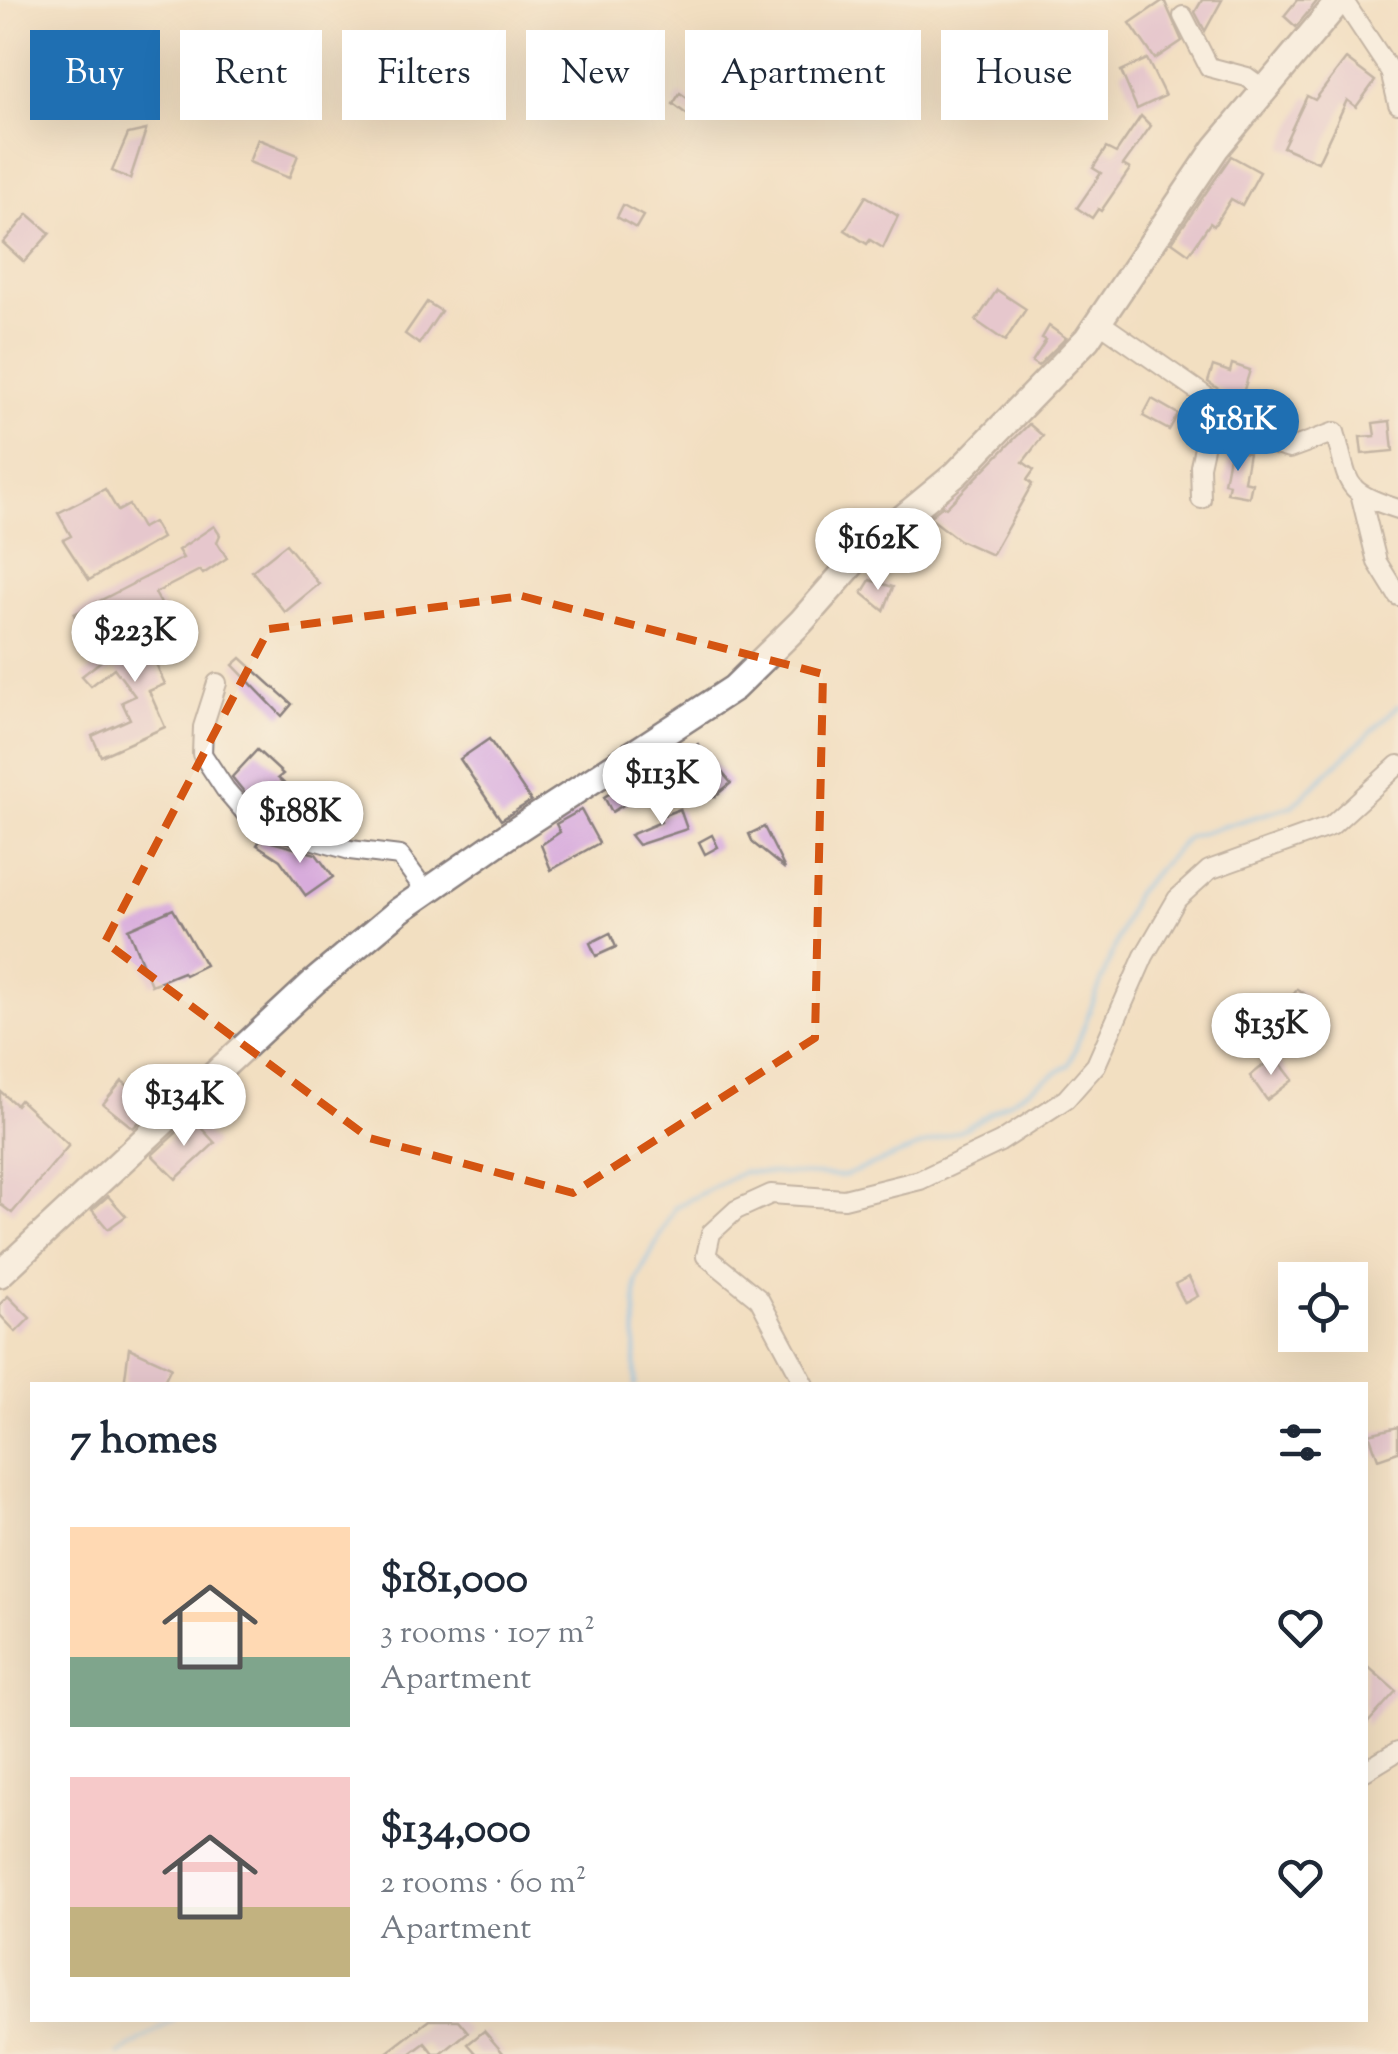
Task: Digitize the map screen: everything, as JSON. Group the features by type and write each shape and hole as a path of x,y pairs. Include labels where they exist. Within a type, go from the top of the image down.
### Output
{"street":[{"path":"0,1274 314,982 426,892 734,688 866,550 956,474 1088,339 1216,148 1342,0 1390,71 1398,104"},
{"path":"1183,16 1209,67 1246,76 1265,90"},
{"path":"1099,322 1214,402 1200,466 1201,498"},
{"path":"1209,424 1289,449 1334,432 1350,487 1361,497 1398,509"},
{"path":"1361,497 1377,562 1398,596"},
{"path":"218,684 204,727 202,754 224,789 256,824 350,850 400,856 426,892"},
{"path":"802,1382 759,1300 706,1256 711,1233 736,1210 771,1194 844,1198 920,1180 1000,1142 1066,1100 1096,1066 1144,956 1177,899 1210,870 1331,826 1398,765"},
{"path":"1368,1769 1398,1752"}],"highlighted area":[{"path":"522,596 823,674 815,1038 573,1193 369,1138 105,942 269,629"}],"building":[{"path":"1164,0 1182,41 1155,59 1130,23"},
{"path":"1202,0 1222,0 1205,31 1195,12"},
{"path":"1297,0 1318,0 1296,27 1284,16"},
{"path":"1147,59 1165,96 1137,109 1121,71"},
{"path":"1346,59 1375,81 1356,107 1347,100 1318,162 1283,147 1307,96 1315,100"},
{"path":"680,93 685,97 685,113 673,104"},
{"path":"1141,116 1151,126 1123,165 1130,169 1092,218 1077,208 1101,173 1093,168 1106,148 1116,153"},
{"path":"146,130 130,179 112,171 128,134"},
{"path":"258,139 298,155 289,178 249,162"},
{"path":"1231,156 1260,172 1242,205 1231,199 1189,254 1172,242"},
{"path":"866,196 898,216 883,248 870,240 867,244 845,230"},
{"path":"623,205 643,216 636,228 617,217"},
{"path":"28,214 50,233 24,262 3,243"},
{"path":"997,290 1026,309 1005,341 976,321"},
{"path":"427,302 441,311 419,344 405,334"},
{"path":"1049,326 1066,338 1038,366 1032,362 1046,340 1042,338"},
{"path":"1232,364 1250,370 1239,406 1226,402 1223,392 1208,382 1213,366 1230,372"},
{"path":"1152,399 1178,414 1169,430 1143,416"},
{"path":"1390,421 1393,451 1362,454 1360,437 1375,436 1373,423"},
{"path":"1029,424 1043,436 1023,462 1034,470 1027,480 1032,484 992,555 959,540 929,517 943,506 946,508"},
{"path":"1230,450 1249,453 1244,481 1252,483 1249,497 1227,493 1229,484 1224,483"},
{"path":"105,489 118,511 129,505 142,528 153,522 162,538 89,580 63,540 71,536 58,513"},
{"path":"214,526 220,535 217,542 227,558 203,574 200,570 155,593 164,609 83,637 74,614 183,558 178,550"},
{"path":"286,544 319,584 285,612 252,571"},
{"path":"870,580 893,587 884,611 862,593"},
{"path":"165,611 176,634 150,650 165,684 149,691 165,727 101,756 92,736 130,719 122,702 135,696 114,668 91,686 82,676"},
{"path":"241,658 292,704 282,716 233,665"},
{"path":"489,739 531,801 501,820 460,759"},
{"path":"698,744 731,783 714,797 681,758"},
{"path":"257,750 283,774 278,778 289,788 270,815 254,804 232,777"},
{"path":"664,761 672,775 612,812 604,797"},
{"path":"680,809 687,829 638,845 630,835 661,822 659,817"},
{"path":"581,810 599,843 551,870 541,845 560,832 556,824"},
{"path":"764,827 785,869 753,843 749,834"},
{"path":"712,835 718,847 705,854 699,842"},
{"path":"261,839 316,854 333,877 306,896 280,860 257,845"},
{"path":"173,909 205,965 151,985 128,929"},
{"path":"610,933 616,947 596,956 590,943"},
{"path":"1297,989 1311,999 1299,1014 1304,1027 1297,1036 1275,1018"},
{"path":"1275,1056 1293,1080 1267,1100 1250,1076"},
{"path":"122,1081 155,1107 133,1128 103,1104"},
{"path":"0,1091 16,1105 20,1100 69,1145 12,1213 0,1204"},
{"path":"192,1118 215,1143 176,1179 152,1155"},
{"path":"108,1196 126,1216 108,1229 92,1210"},
{"path":"1189,1277 1198,1296 1185,1303 1175,1284"},
{"path":"8,1296 30,1318 16,1332 0,1315 0,1304"},
{"path":"129,1348 171,1367 164,1382 124,1382"},
{"path":"1398,1427 1398,1452 1378,1459 1369,1434"},
{"path":"1368,1667 1396,1691 1368,1723"},
{"path":"426,2022 460,2022 468,2032 441,2054 434,2054 425,2043 410,2054 385,2054"},
{"path":"484,2031 504,2054 477,2054 468,2044"}],"waterway":[{"path":"635,1382 636,1282 675,1207 743,1172 844,1176 964,1129 1069,1065 1135,894 1188,837 1292,806 1398,706"},
{"path":"119,2054 170,2022"}]}
